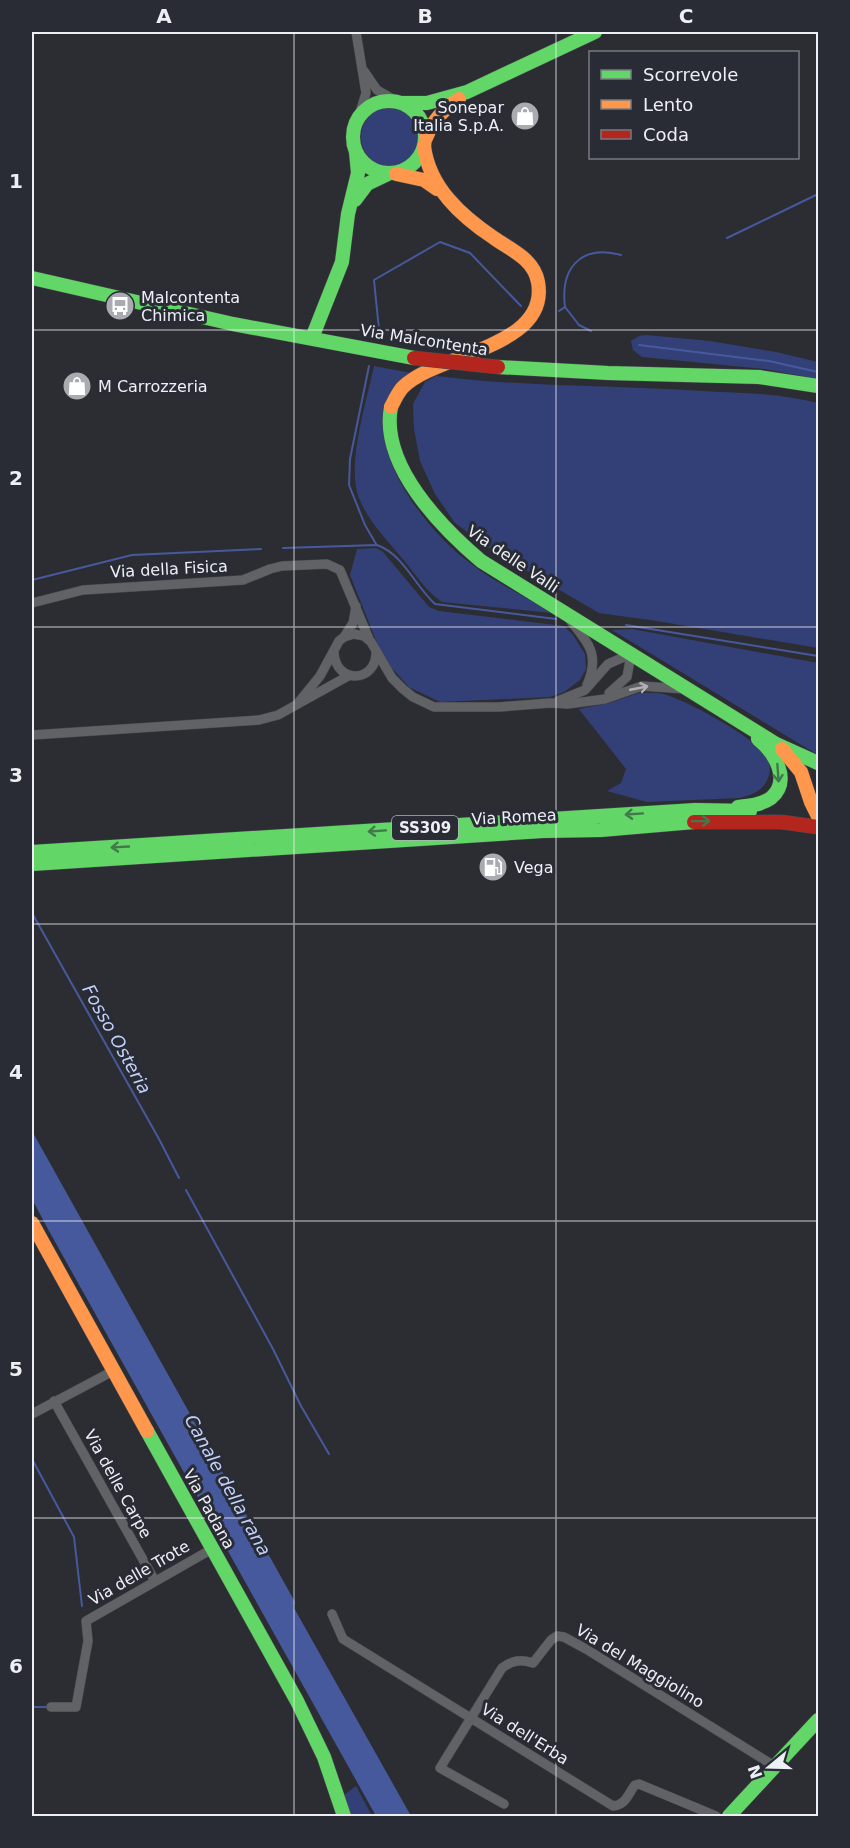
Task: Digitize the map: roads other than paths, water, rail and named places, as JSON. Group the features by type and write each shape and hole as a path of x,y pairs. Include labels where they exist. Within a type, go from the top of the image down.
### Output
{"street":[{"path":"312,338 339,274 349,210 358,173 354,130 366,93 356,32"},
{"path":"358,119 367,109 386,101 427,103 467,92 596,32"},
{"path":"362,67 377,90 409,106 420,118 424,129 425,144"},
{"path":"349,210 367,184 392,173 406,170 415,164 438,114 467,92"},
{"name":"Via delle Valli","path":"425,144 428,170 441,191"},
{"path":"354,145 366,166 377,172 392,173"},
{"name":"Via delle Valli","path":"392,173 424,180 441,191 485,232 529,261 539,282 538,304 522,328 414,379 398,392 391,406 390,423 395,448 415,492 433,518 481,561 776,744 819,763"},
{"name":"Via Malcontenta","path":"32,278 233,324 414,358 498,367 759,377 819,386"},
{"name":"Via della Fisica","path":"32,603 83,590 243,580 270,569 327,564 340,570 369,639 392,678 412,697 434,707 499,707 591,702 642,686 688,690"},
{"path":"298,704 320,676 344,637 352,623 356,606"},
{"path":"566,614 588,642 593,654 593,672 585,690"},
{"path":"344,637 357,634 369,639"},
{"path":"366,673 374,663 376,650"},
{"path":"334,653 339,668 350,675"},
{"name":"Via della Fisica","path":"550,703 585,690 609,664 631,654 627,677 614,690 591,702"},
{"path":"32,735 259,720 278,715 350,675 380,674 392,678"},
{"name":"Via delle Valli","path":"717,810 763,803 779,784 780,772 777,759 762,742 746,732 729,715"},
{"name":"Via delle Valli","path":"776,744 796,764 814,810 819,817"},
{"name":"Via delle Valli","path":"801,755 819,772"},
{"name":"Via Romea","path":"32,852 717,810 819,817"},
{"name":"Via Romea","path":"32,864 543,831 601,830 674,822 744,820 819,827"},
{"name":"Via Padana","path":"32,1223 311,1730 331,1776 344,1816"},
{"path":"32,1414 114,1371"},
{"name":"Via delle Carpe","path":"54,1401 155,1581"},
{"name":"Via delle Trote","path":"51,1707 76,1707 88,1641 86,1621 212,1549"},
{"name":"Via dell'Erba","path":"332,1614 343,1639 613,1806 624,1802 635,1785 639,1784 716,1816"},
{"name":"Via del Maggiolino","path":"504,1804 440,1768 502,1668 522,1659 533,1664 551,1640 557,1636 564,1637 586,1649 776,1767"},
{"path":"729,1816 819,1720"}],"water":[{"name":"Canale della rana","path":"32,1131 295,1602 294,1608 411,1816 376,1816 49,1231 32,1199"}],"waterway":[{"path":"727,238 818,194"},
{"path":"379,330 374,280 440,242 470,253 521,306"},
{"path":"565,307 566,280 576,262 595,253 607,252 621,255"},
{"path":"559,311 565,307 579,325 591,331"},
{"path":"639,345 769,361 818,372"},
{"path":"369,366 350,459 349,485 365,525 376,544"},
{"path":"283,548 377,545 386,549 402,563 435,604 556,619"},
{"path":"32,580 132,555 261,549"},
{"path":"626,625 818,656"},
{"name":"Fosso Osteria","path":"32,913 179,1178"},
{"name":"Fosso Osteria","path":"186,1190 329,1454"},
{"path":"32,1459 74,1537 82,1606"},
{"path":"32,1707 46,1707"}],"place":[{"name":"Sonepar Italia S.p.A.","path":"525,116"},
{"name":"Malcontenta Chimica","path":"120,306"},
{"name":"M Carrozzeria","path":"77,386"},
{"name":"Vega","path":"493,867"}]}
